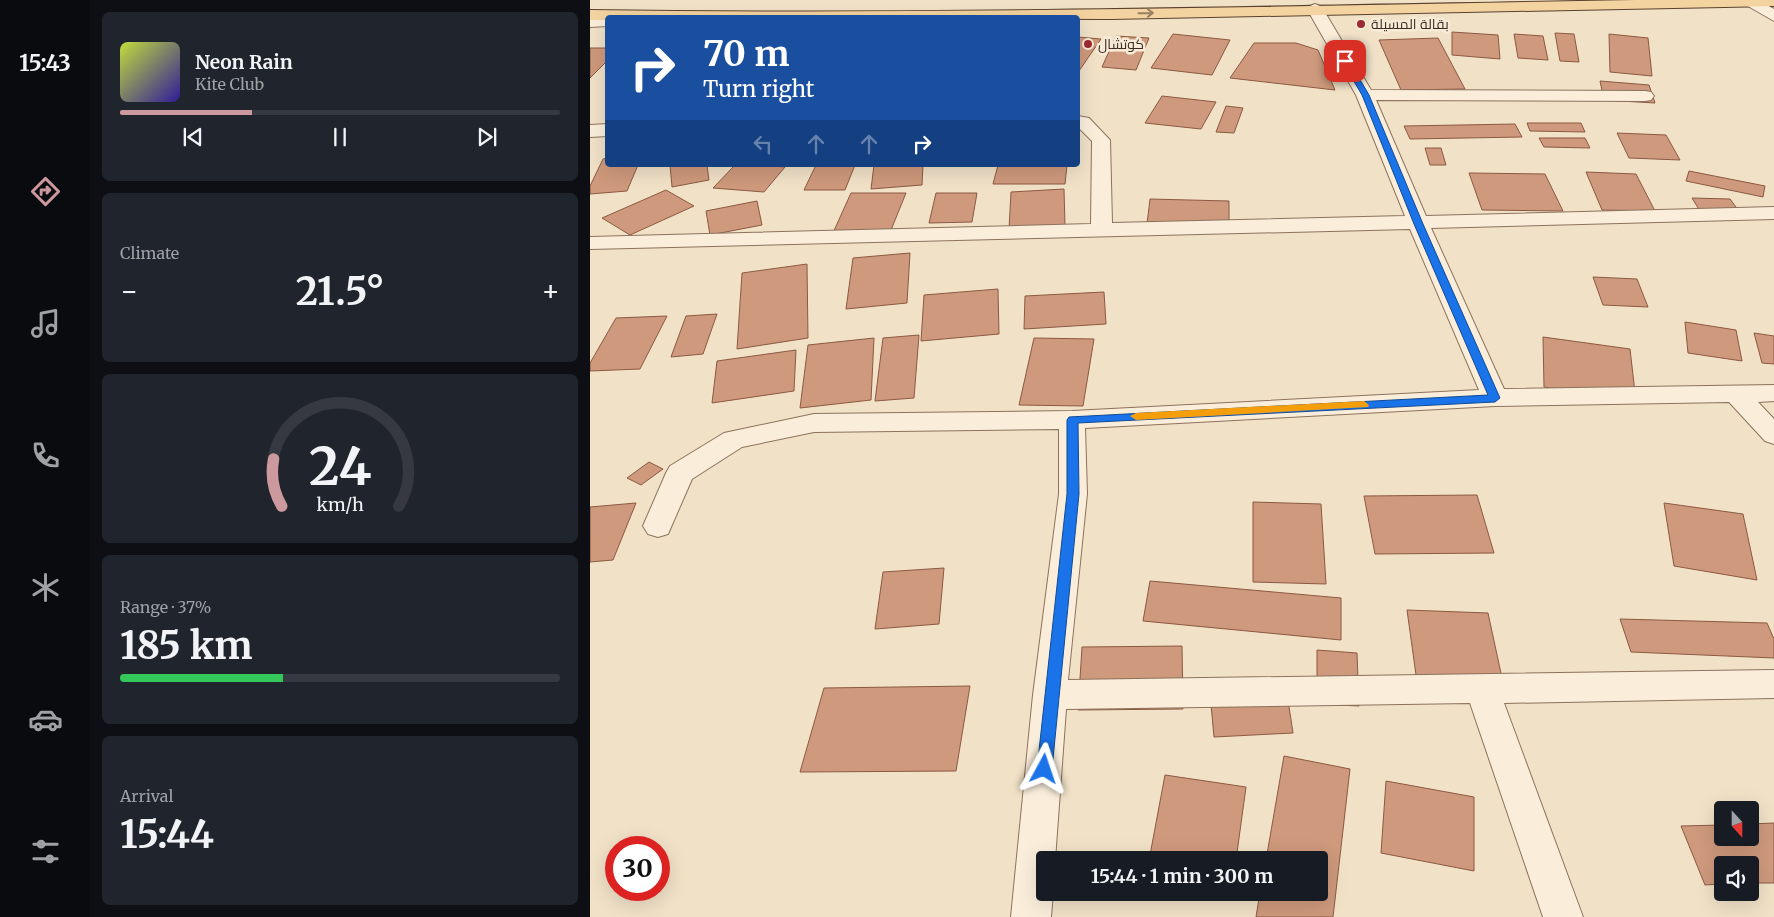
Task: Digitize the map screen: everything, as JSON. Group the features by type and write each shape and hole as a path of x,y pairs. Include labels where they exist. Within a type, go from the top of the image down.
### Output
{"main road":[{"path":"727,15 1057,7 1315,9 1774,2"},
{"path":"590,15 605,16"}],"street":[{"path":"1751,2 1774,16"},
{"path":"1315,9 1365,95 1418,224 1495,398"},
{"path":"590,22 605,21"},
{"path":"1365,95 1645,96"},
{"path":"1080,121 1083,122 1101,140 1102,231"},
{"path":"590,131 605,130"},
{"path":"590,243 1418,224 1774,213"},
{"path":"1735,393 1774,435"},
{"path":"658,526 680,474 734,439 814,423 1072,420 1495,398 1774,393"},
{"path":"1031,917 1050,695 1073,494 1072,420"},
{"path":"1050,695 1774,684"},
{"path":"1482,689 1562,917"}],"building":[{"path":"1452,32 1498,35 1500,59 1452,55"},
{"path":"1555,33 1574,34 1579,62 1560,61"},
{"path":"1173,34 1230,40 1212,75 1151,68"},
{"path":"1514,34 1543,36 1548,60 1518,58"},
{"path":"1609,34 1648,38 1652,76 1610,72"},
{"path":"1116,36 1149,38 1136,70 1102,67"},
{"path":"1080,37 1101,39 1080,70"},
{"path":"1438,38 1465,89 1401,90 1379,40"},
{"path":"1254,43 1296,43 1318,50 1335,90 1230,78"},
{"path":"590,48 605,48 605,63 590,78"},
{"path":"1600,81 1649,85 1655,103 1604,100"},
{"path":"1162,96 1216,102 1201,129 1145,123"},
{"path":"1226,106 1243,108 1234,133 1216,132"},
{"path":"1527,123 1581,123 1585,132 1530,131"},
{"path":"1515,124 1522,137 1410,139 1404,126"},
{"path":"1617,133 1666,135 1680,160 1629,158"},
{"path":"1539,138 1585,138 1590,148 1544,147"},
{"path":"1425,148 1441,148 1446,165 1430,165"},
{"path":"603,159 605,159 605,167 637,167 627,191 590,194 590,186"},
{"path":"670,167 707,167 709,180 672,187"},
{"path":"733,167 785,167 764,192 713,188"},
{"path":"815,167 854,167 845,190 804,190"},
{"path":"874,167 923,167 922,185 871,189"},
{"path":"997,167 1067,167 1065,184 993,184"},
{"path":"1689,171 1765,186 1763,197 1686,181"},
{"path":"1586,172 1636,174 1655,211 1602,210"},
{"path":"1469,173 1545,174 1563,211 1482,210"},
{"path":"1064,189 1065,226 1009,229 1011,192"},
{"path":"666,190 694,206 630,235 602,218"},
{"path":"851,193 906,193 889,235 832,235"},
{"path":"936,193 977,193 972,222 929,223"},
{"path":"1692,198 1730,199 1739,211 1700,211"},
{"path":"1150,199 1229,201 1229,226 1147,224"},
{"path":"757,201 762,225 710,235 706,211"},
{"path":"910,253 907,303 846,309 853,258"},
{"path":"807,264 808,338 737,349 742,273"},
{"path":"1593,277 1637,279 1648,307 1603,305"},
{"path":"998,289 999,334 921,341 924,295"},
{"path":"1104,292 1106,324 1024,329 1025,296"},
{"path":"717,314 703,354 671,357 686,316"},
{"path":"667,316 640,369 590,371 590,363 616,318"},
{"path":"1685,322 1736,330 1742,361 1688,353"},
{"path":"1754,333 1774,336 1774,364 1762,363"},
{"path":"919,335 914,398 875,401 883,338"},
{"path":"1543,337 1630,349 1636,401 1544,387"},
{"path":"874,338 871,400 800,408 808,345"},
{"path":"1034,338 1094,339 1083,406 1019,405"},
{"path":"796,350 794,391 712,403 717,361"},
{"path":"649,462 663,469 641,485 627,478"},
{"path":"1477,495 1494,553 1375,554 1364,496"},
{"path":"1253,502 1321,504 1326,584 1253,582"},
{"path":"636,503 613,560 590,562 590,507"},
{"path":"1664,503 1743,514 1757,580 1674,566"},
{"path":"944,568 939,624 875,629 883,572"},
{"path":"1150,581 1341,598 1341,640 1143,621"},
{"path":"1407,610 1488,613 1502,678 1416,675"},
{"path":"1620,619 1767,623 1774,639 1774,658 1631,652"},
{"path":"1182,646 1183,709 1078,710 1082,647"},
{"path":"1317,650 1357,653 1359,706 1317,704"},
{"path":"1285,680 1293,733 1214,737 1209,683"},
{"path":"970,686 956,771 800,772 824,688"},
{"path":"1284,756 1350,769 1333,917 1256,917 1259,901 1328,901 1328,851 1268,851"},
{"path":"1165,775 1246,787 1237,851 1151,851"},
{"path":"1386,781 1474,797 1474,871 1381,853"},
{"path":"1774,823 1774,883 1759,883 1759,856 1714,856 1714,884 1705,885 1681,826 1714,825 1714,846 1759,846 1759,824"}],"slow traffic":[{"path":"1136,416 1364,405"}],"place":[{"name":"بقالة المسيلة","path":"1361,24"},
{"name":"كوتشال","path":"1088,44"}],"route":[{"path":"1044,769 1050,695 1073,494 1072,420 1495,398 1418,224 1365,95 1345,61"}]}
